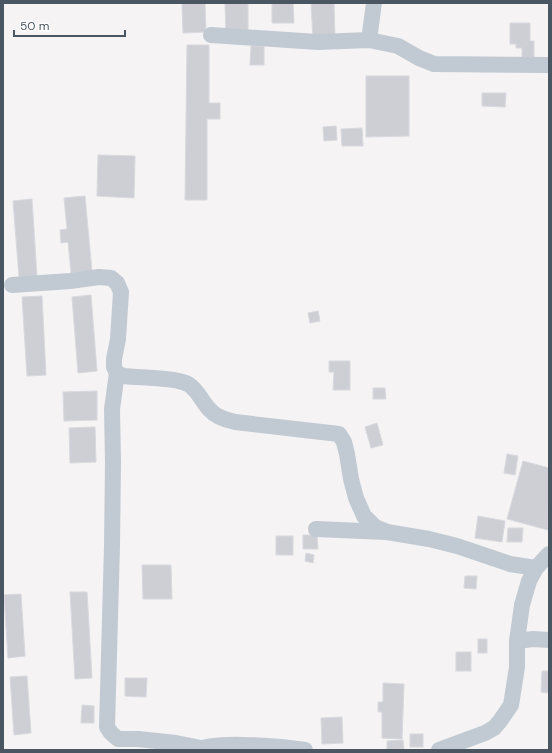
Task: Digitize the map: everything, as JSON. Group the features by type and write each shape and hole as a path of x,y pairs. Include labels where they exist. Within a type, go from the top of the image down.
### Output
{"street":[{"path":"369,40 374,3"},
{"path":"211,35 318,42 369,40 398,46 419,58 434,64 549,65"},
{"path":"12,285 70,281 99,277 111,278 117,283 121,292 118,339 114,359 114,367 117,374 112,409 112,546 107,727 118,739 138,739 176,743 200,749 215,745 241,745 305,750"},
{"path":"117,374 123,376 170,380 186,383 199,394 214,414 235,422 339,434 344,442 351,479 361,510 364,516 375,527 387,532"},
{"path":"316,529 387,532 429,539 457,546 498,561 536,568"},
{"path":"439,750 485,733 494,728 511,704 517,667 517,641 522,605 529,581 536,568 549,554"},
{"path":"517,641 533,639 549,640"}],"building":[{"path":"182,3 205,3 206,32 183,33"},
{"path":"225,3 248,3 248,32 226,33"},
{"path":"272,3 293,3 294,23 272,23"},
{"path":"311,3 334,3 335,39 313,39"},
{"path":"510,23 530,23 530,41 534,41 534,61 522,61 522,48 516,48 516,44 510,44"},
{"path":"187,45 209,45 209,103 220,103 220,119 207,119 207,200 185,200"},
{"path":"251,46 264,46 264,65 250,65"},
{"path":"366,76 409,76 409,136 366,137"},
{"path":"482,93 506,93 505,107 482,106"},
{"path":"336,126 337,140 324,141 323,127"},
{"path":"362,128 363,146 342,146 341,129"},
{"path":"98,155 135,156 134,198 97,196"},
{"path":"85,196 92,271 71,273 68,242 61,243 60,230 67,229 64,198"},
{"path":"32,199 37,276 19,277 13,201"},
{"path":"91,295 97,371 78,373 72,297"},
{"path":"42,296 46,375 27,376 22,297"},
{"path":"318,311 320,321 310,323 308,313"},
{"path":"329,361 350,361 350,390 333,390 334,372 329,372"},
{"path":"373,388 385,388 386,399 373,399"},
{"path":"97,391 97,420 64,421 63,392"},
{"path":"377,423 383,445 371,448 365,427"},
{"path":"95,427 96,462 70,463 69,428"},
{"path":"507,454 518,456 515,475 504,473"},
{"path":"523,461 549,468 548,530 507,519"},
{"path":"478,516 505,521 502,542 475,538"},
{"path":"508,528 523,528 522,542 507,542"},
{"path":"303,535 317,535 318,549 303,549"},
{"path":"276,536 293,536 293,555 276,555"},
{"path":"306,553 314,555 313,563 305,561"},
{"path":"142,565 171,565 172,599 143,599"},
{"path":"465,576 477,576 476,589 464,588"},
{"path":"70,592 87,592 92,678 75,679"},
{"path":"21,594 25,656 8,658 4,595"},
{"path":"478,639 487,639 487,653 478,653"},
{"path":"456,652 471,652 471,671 456,671"},
{"path":"542,671 549,671 549,693 541,692"},
{"path":"27,676 31,733 14,735 10,677"},
{"path":"125,678 147,678 146,697 125,696"},
{"path":"383,683 404,684 402,739 382,738 382,712 378,712 378,702 383,702"},
{"path":"82,705 94,706 94,723 81,723"},
{"path":"342,717 343,743 322,744 321,718"},
{"path":"410,734 423,734 423,747 410,747"},
{"path":"403,740 404,750 387,750 387,741"}]}
